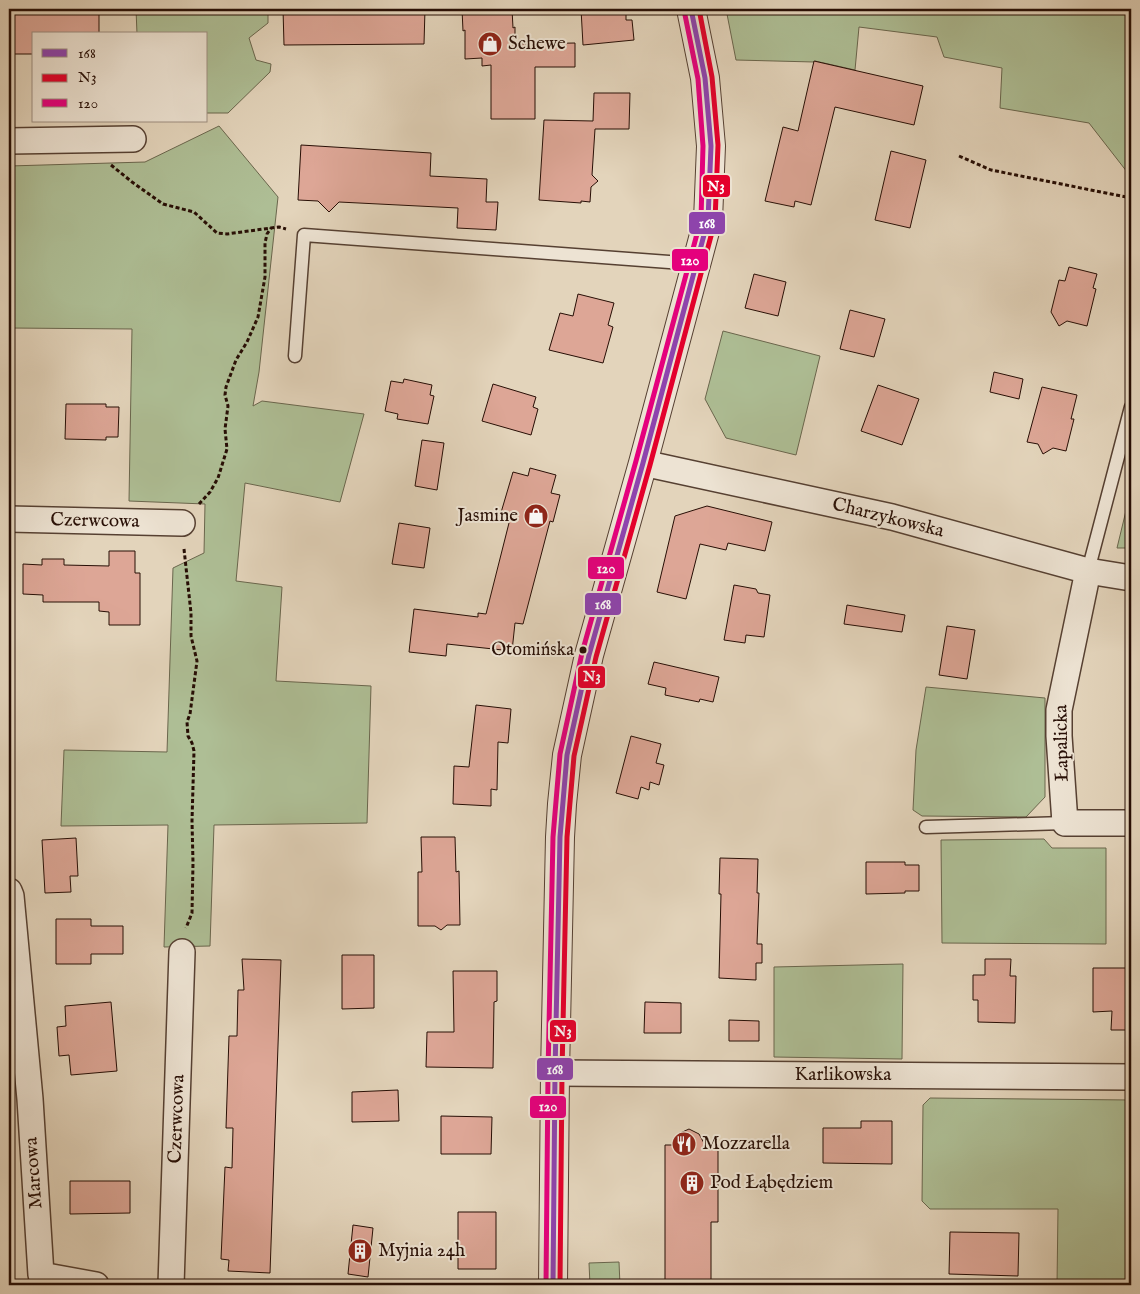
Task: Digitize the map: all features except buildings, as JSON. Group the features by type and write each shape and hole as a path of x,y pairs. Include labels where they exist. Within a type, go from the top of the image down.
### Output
{"street":[{"path":"553,1285 560,837 567,755 588,655 643,463 708,220 711,146 705,78 691,9"},
{"path":"9,141 133,139"},
{"name":"Charzykowska","path":"643,463 892,517 1088,571 1131,578"},
{"name":"Czerwcowa","path":"9,518 182,523"},
{"name":"Łapalicka","path":"1065,823 1059,710 1088,571"},
{"path":"1065,823 1131,823"},
{"name":"Marcowa","path":"9,891 11,896 19,1097 41,1275 96,1285"},
{"name":"Czerwcowa","path":"171,1285 182,952"},
{"name":"Karlikowska","path":"555,1073 1131,1077"}],"lane":[{"path":"295,356 304,235 696,264"},
{"path":"1088,571 1131,407"},
{"path":"926,827 1065,823"}],"path":[{"path":"90,140 104,159 132,182 163,204 194,212 217,233 227,234 279,227 304,235"},
{"path":"958,156 991,170 1131,198"},
{"path":"182,952 183,940 192,912 194,751 188,736 187,722 190,714 198,661 191,636 191,613 182,523 210,492 218,478 228,449 225,429 228,406 225,395 226,387 236,360 247,342 258,317 265,277 265,243 271,228"}],"green space":[{"path":"136,9 268,9 268,23 249,38 256,60 271,64 270,72 228,113 208,113 208,32 137,32"},
{"path":"726,9 1131,9 1131,177 1089,123 1000,108 1002,68 944,57 937,37 859,27 855,70 815,61 736,60"},
{"path":"219,126 278,197 259,372 253,406 262,401 364,414 340,502 245,483 236,581 282,587 276,681 371,686 367,823 214,825 210,946 164,947 168,825 61,826 64,750 167,752 173,568 204,553 205,504 129,501 132,329 9,328 9,166 145,162"},
{"path":"723,331 820,356 796,455 726,438 705,399"},
{"path":"1131,490 1131,548 1117,548"},
{"path":"926,687 1045,698 1045,797 1026,817 922,816 913,810 916,750"},
{"path":"1044,839 1052,848 1106,848 1106,944 942,943 941,840"},
{"path":"903,964 902,1059 774,1057 774,967"},
{"path":"930,1098 1131,1100 1131,1285 1057,1285 1058,1209 930,1209 922,1201 923,1105"},
{"path":"619,1262 620,1285 590,1285 589,1263"}],"transit line":[{"name":"168","path":"553,1285 560,837 567,755 589,655 708,220 711,146 705,78 691,9"},
{"name":"N3","path":"560,1285 567,837 574,756 596,657 650,465 715,221 718,145 712,77 699,9"},
{"name":"120","path":"546,1285 553,837 560,754 582,653 701,219 703,146 698,79 684,10"}],"place":[{"name":"Schewe","path":"490,44"},
{"name":"Jasmine","path":"536,516"},
{"name":"Otomińska","path":"583,650"},
{"name":"Mozzarella","path":"684,1144"},
{"name":"Pod Łąbędziem","path":"692,1183"},
{"name":"Myjnia 24h","path":"360,1251"}]}
